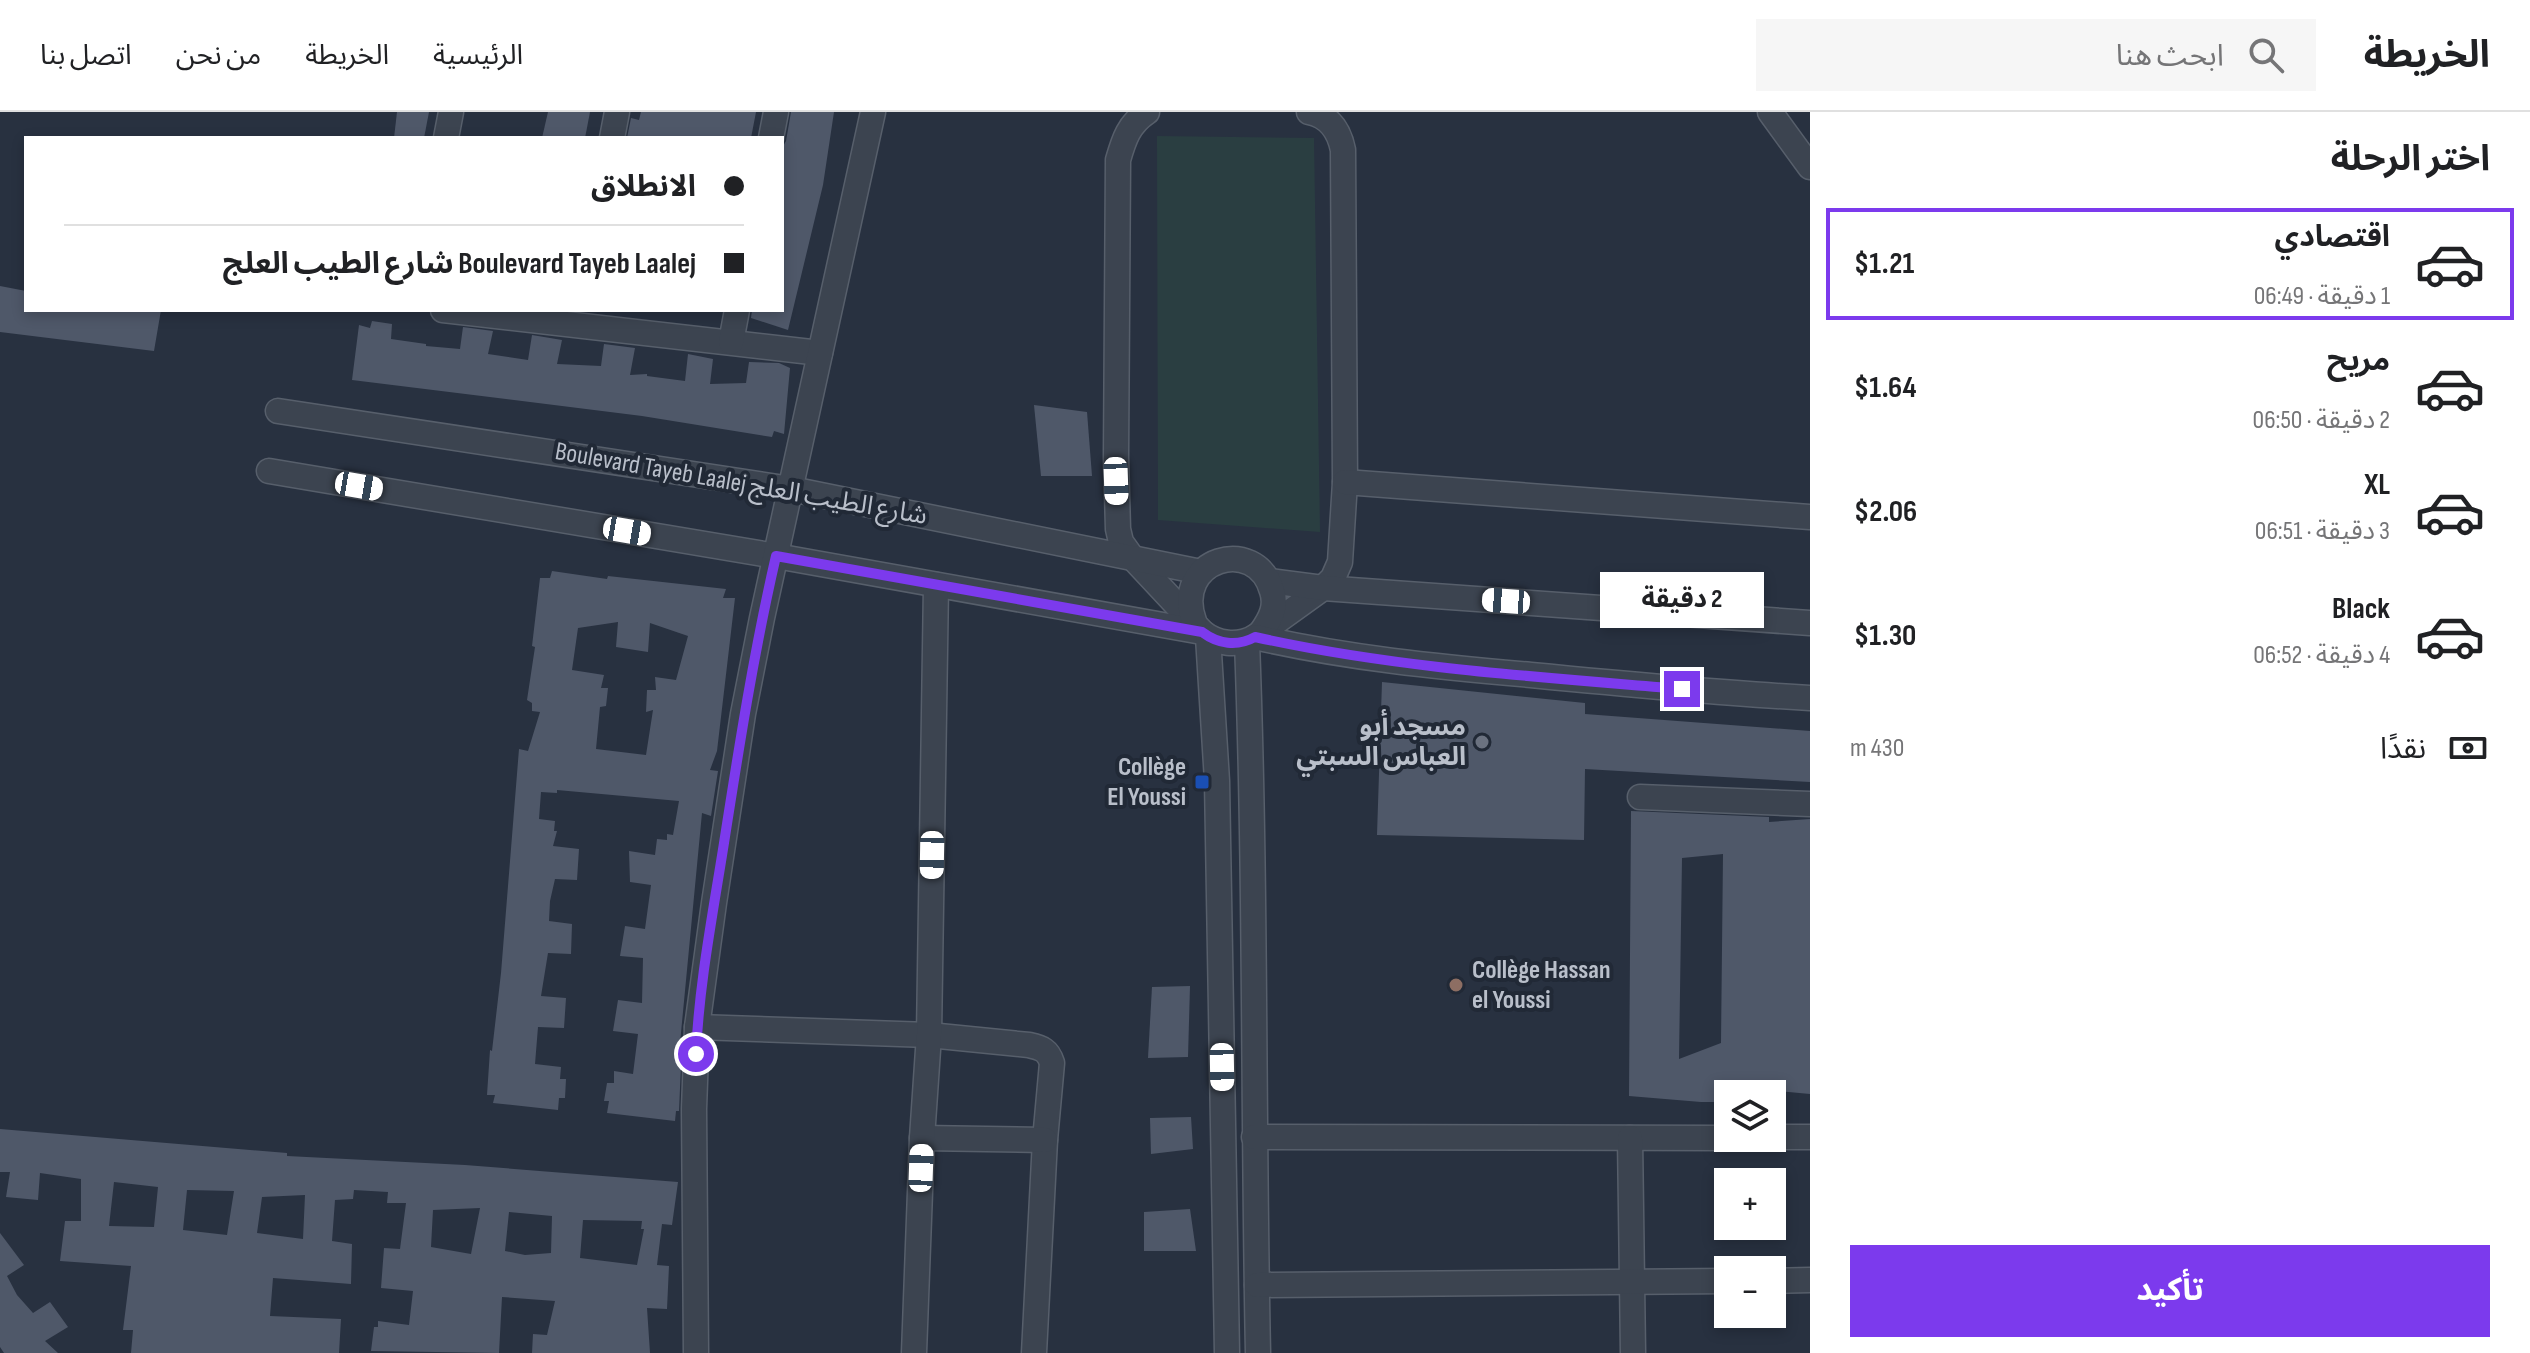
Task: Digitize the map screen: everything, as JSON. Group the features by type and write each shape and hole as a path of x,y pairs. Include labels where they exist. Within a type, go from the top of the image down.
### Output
{"street":[{"path":"446,136 451,112"},
{"path":"612,136 617,112"},
{"path":"771,136 776,112"},
{"path":"696,1353 694,1109 697,1027 743,714 873,112"},
{"path":"1147,112 1125,135 1118,160 1118,529 1121,542 1131,556 1201,630"},
{"path":"269,471 1201,630 1226,643 1255,637 1323,588 1333,578 1340,562 1345,482 1343,150 1340,135 1331,122 1309,112"},
{"path":"1770,112 1810,167"},
{"path":"476,312 576,318 820,353"},
{"path":"731,342 737,312"},
{"name":"Boulevard Tayeb Laalej شارع الطيب العلج","path":"278,411 791,489 1201,572"},
{"path":"1345,482 1810,517"},
{"path":"1227,1353 1217,781 1201,630 1189,608 1193,582 1212,563 1224,559 1250,563 1269,581 1274,594 1270,620 1255,637 1254,1137 1258,1353"},
{"path":"1269,581 1323,588 1810,623"},
{"path":"914,1353 929,1035 936,585"},
{"path":"1255,637 1300,647 1448,667 1711,692 1810,698"},
{"path":"1640,797 1810,804"},
{"path":"697,1027 929,1035 1029,1045 1042,1048 1049,1054 1052,1063 1034,1353"},
{"path":"1254,1137 1714,1138"},
{"path":"1786,1137 1810,1137"},
{"path":"922,1138 1045,1140"},
{"path":"1630,1138 1633,1353"},
{"path":"1786,1281 1810,1280"},
{"path":"1257,1285 1714,1281"}],"green space":[{"path":"1157,136 1314,138 1320,532 1158,520"}],"building":[{"path":"397,112 429,112 424,136 394,136"},
{"path":"548,112 590,112 585,136 542,136"},
{"path":"641,112 756,112 751,136 627,136 631,118 639,120"},
{"path":"791,112 834,112 823,185 788,330 751,318 752,312 784,312 786,141"},
{"path":"0,286 24,291 24,312 161,312 154,351 0,332"},
{"path":"372,321 392,324 391,339 460,349 463,327 493,331 488,354 528,360 532,335 562,340 557,364 601,366 604,344 635,348 630,375 647,374 685,381 688,354 713,359 710,384 746,383 749,362 779,363 790,368 784,434 774,431 772,437 642,416 352,380 359,325 370,328"},
{"path":"1034,405 1087,412 1092,476 1041,476"},
{"path":"552,571 607,579 608,576 726,589 723,598 735,598 717,751 710,770 718,771 711,816 702,813 678,1064 681,1065 679,1111 676,1111 675,1121 607,1113 609,1101 604,1101 607,1083 614,1083 614,1071 633,1074 638,1034 613,1031 618,1000 642,1003 643,958 620,956 625,926 645,929 651,885 630,882 629,851 655,855 657,839 667,840 667,834 673,835 679,801 557,790 557,793 541,792 539,819 555,821 554,831 557,831 553,846 579,849 577,880 555,879 550,901 549,921 572,924 571,954 548,953 541,996 566,998 564,1028 538,1027 535,1064 561,1067 560,1079 566,1079 565,1098 559,1098 558,1110 493,1103 495,1095 487,1095 501,973 519,749 528,751 540,712 532,711 532,703 527,700 540,578 550,578","holes":["618,622 616,647 648,652 650,623 688,636 676,680 655,677 656,690 647,690 646,712 653,710 646,755 596,749 600,707 606,706 608,688 601,688 604,675 572,670 578,628"]},
{"name":"مسجد أبو العباس السبتي","path":"1382,682 1585,703 1585,714 1810,731 1810,782 1585,769 1584,840 1377,835"},
{"path":"1631,811 1769,817 1769,822 1810,819 1810,1094 1786,1092 1786,1080 1714,1080 1714,1102 1629,1096","holes":["1723,854 1721,1043 1679,1059 1682,858"]},
{"path":"1190,986 1188,1057 1148,1058 1152,987"},
{"path":"1191,1117 1193,1149 1151,1154 1150,1118"},
{"path":"0,1129 287,1153 287,1156 465,1165 678,1182 672,1225 662,1224 657,1265 669,1266 667,1309 647,1308 650,1353 532,1353 533,1334 547,1335 555,1301 502,1297 499,1353 371,1351 374,1327 378,1327 378,1321 409,1325 413,1291 381,1288 384,1248 400,1249 406,1203 387,1203 388,1192 354,1190 353,1199 335,1200 332,1241 352,1244 351,1284 273,1278 270,1316 341,1319 339,1353 131,1353 133,1330 123,1330 131,1266 60,1261 65,1221 81,1221 81,1179 40,1173 38,1200 6,1197 10,1172 0,1172","holes":["114,1182 158,1187 154,1227 109,1226","187,1190 234,1191 227,1235 183,1230","305,1195 303,1239 257,1233 262,1197","480,1208 471,1254 431,1247 433,1210","509,1212 552,1216 551,1253 525,1255 505,1251","583,1220 642,1221 641,1229 644,1229 637,1265 580,1258"]},
{"path":"1190,1209 1196,1251 1144,1251 1144,1212"},
{"path":"0,1233 24,1265 7,1276 17,1295 33,1313 50,1302 68,1327 45,1341 58,1353 4,1353 0,1347"}],"place":[{"name":"مسجد أبو العباس السبتي","path":"1482,742"},
{"name":"Collège El Youssi","path":"1202,782"},
{"name":"Collège Hassan el Youssi","path":"1456,985"}],"route":[{"path":"696,1054 714,903 743,714 776,556 1202,632 1213,640 1226,643 1247,642 1255,637 1368,658 1682,689"}]}
